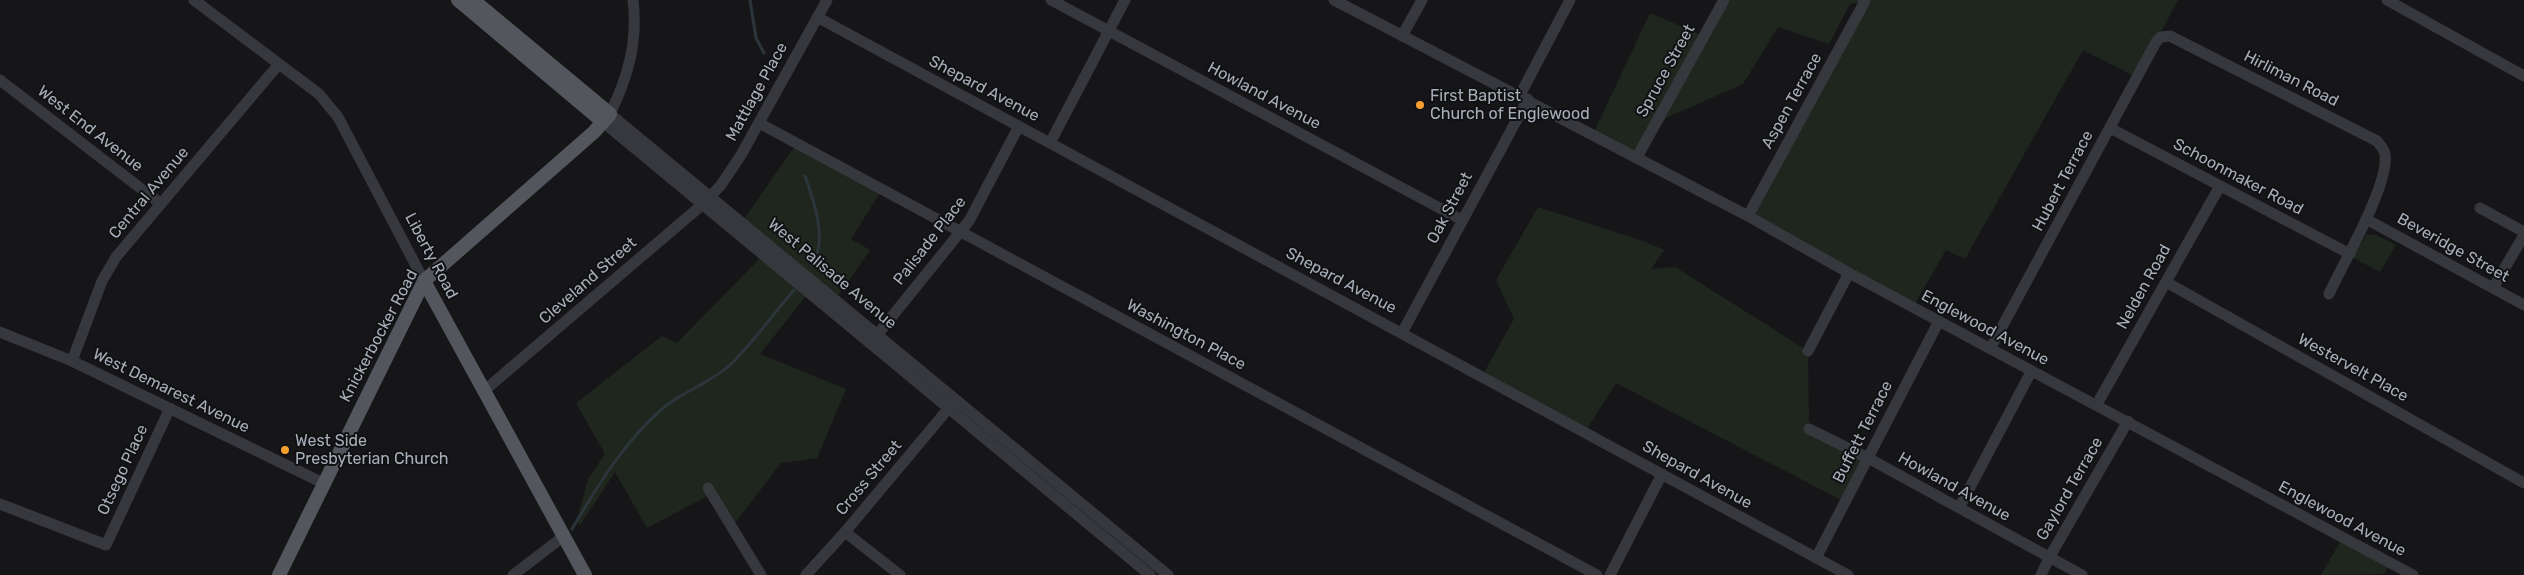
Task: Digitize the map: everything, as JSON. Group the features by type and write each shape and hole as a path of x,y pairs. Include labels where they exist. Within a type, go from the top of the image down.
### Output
{"main road":[{"name":"West Palisade Avenue","path":"458,0 606,118"},
{"name":"West Palisade Avenue","path":"474,0 606,118"},
{"name":"Knickerbocker Road","path":"279,575 424,281 606,118"},
{"name":"Liberty Road","path":"424,281 585,575"}],"street":[{"name":"Liberty Road","path":"194,0 319,94 338,117 424,281"},
{"path":"606,118 626,77 634,49 633,0"},
{"name":"Mattlage Place","path":"707,200 721,185 742,155 827,0"},
{"name":"Howland Avenue","path":"1050,0 1462,220"},
{"path":"1050,143 1125,0"},
{"name":"Englewood Avenue","path":"1334,0 1462,69 1524,97 1748,216 2031,372 2097,404 2413,575"},
{"path":"1402,36 1422,0"},
{"name":"Oak Street","path":"1402,333 1462,220 1570,0"},
{"name":"Spruce Street","path":"1636,157 1724,0"},
{"path":"2387,0 2524,76"},
{"name":"Aspen Terrace","path":"1748,216 1864,1"},
{"name":"Shepard Avenue","path":"817,17 1848,575"},
{"name":"Hubert Terrace","path":"1990,349 2156,42 2161,37 2170,36"},
{"name":"Hirliman Road","path":"2170,36 2377,141 2385,154 2385,162 2366,219"},
{"name":"Central Avenue","path":"72,361 107,271 161,204 280,64"},
{"name":"West End Avenue","path":"0,80 161,204"},
{"name":"West Palisade Avenue","path":"606,118 952,404 1150,575"},
{"name":"Washington Place","path":"759,123 1596,575"},
{"name":"Palisade Place","path":"874,339 960,232 981,201 1019,126"},
{"name":"Schoonmaker Road","path":"2110,128 2350,254"},
{"name":"Nelden Road","path":"2097,404 2220,186"},
{"name":"Cleveland Street","path":"485,390 707,200"},
{"path":"2480,208 2524,234 2493,288"},
{"path":"2329,294 2366,219"},
{"name":"Beveridge Street","path":"2366,219 2524,305"},
{"path":"1808,351 1849,273"},
{"name":"Westervelt Place","path":"2166,282 2524,484"},
{"name":"Buffett Terrace","path":"1816,558 1938,321"},
{"name":"West Demarest Avenue","path":"0,332 72,361 325,484"},
{"path":"1959,508 2031,372"},
{"name":"West Palisade Avenue","path":"952,404 1168,575"},
{"name":"Cross Street","path":"806,575 845,532 952,404"},
{"name":"Otsego Place","path":"0,504 106,545 170,408"},
{"name":"Gaylord Terrace","path":"2041,575 2128,421"},
{"name":"Howland Avenue","path":"1809,429 1868,458 2082,575"},
{"path":"1610,575 1662,474"},
{"path":"708,488 761,575"},
{"path":"845,532 900,575"},
{"path":"513,575 564,536"}],"shaded area":[{"path":"1724,0 2178,0 2137,77 2083,50 1965,259 1946,250 1913,307 1748,216 1865,1 1850,4 1829,44 1778,27 1743,84 1666,118 1637,157 1593,134 1650,13 1704,36"},
{"path":"795,146 881,191 851,239 870,250 833,303 813,287 760,354 846,389 817,458 781,463 732,527 713,493 647,528 615,472 580,525 577,520 588,479 605,454 576,403 662,336 677,343 768,250 739,226"},
{"path":"1538,207 1643,241 1664,250 1651,269 1675,267 1808,351 1809,429 1868,458 1845,502 1616,383 1585,432 1482,376 1514,319 1496,280"},
{"path":"2367,234 2376,235 2396,245 2380,272 2352,257"},
{"path":"2343,537 2391,563 2384,574 2321,575"}],"waterway":[{"path":"750,0 756,38 764,53"},
{"path":"805,176 818,221 819,233 817,255 812,265"},
{"path":"572,529 602,480 649,421 663,408 730,365 794,290"}],"place":[{"name":"First Baptist Church of Englewood","path":"1420,105"},
{"name":"West Side Presbyterian Church","path":"285,450"}]}
